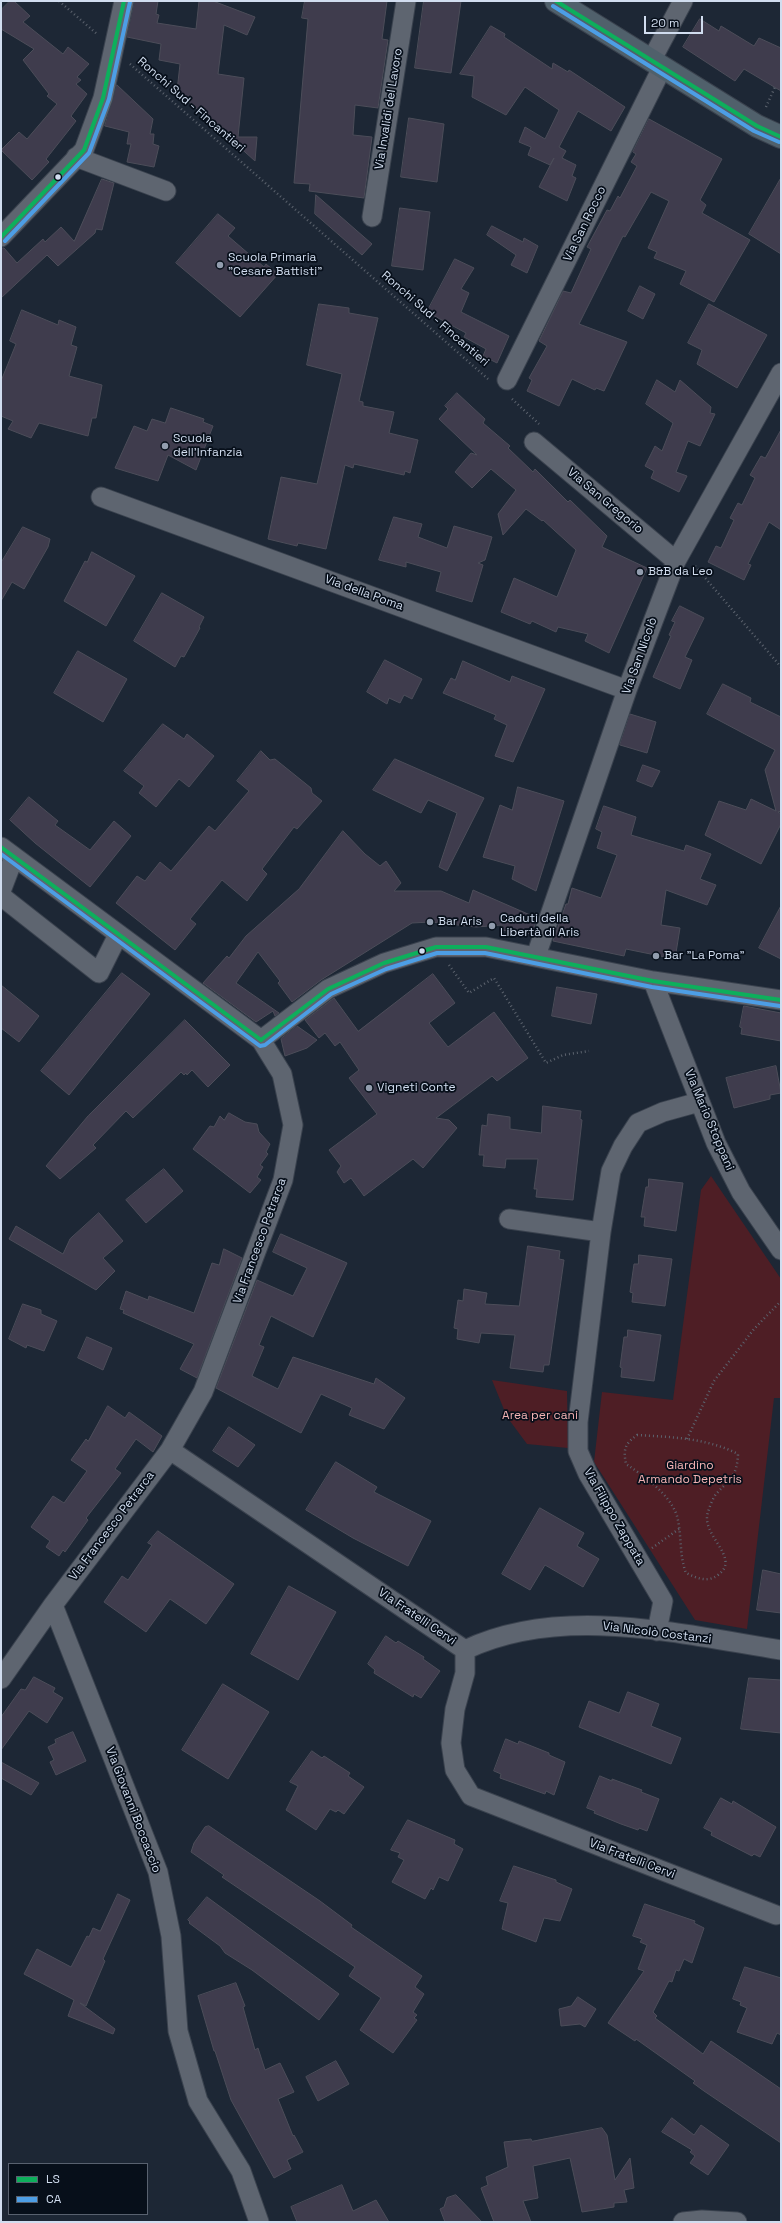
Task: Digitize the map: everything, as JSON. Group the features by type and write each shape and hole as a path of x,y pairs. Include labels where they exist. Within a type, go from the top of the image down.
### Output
{"main road":[{"path":"556,1 757,126 781,137"}],"street":[{"path":"1,237 84,150 103,98 124,1"},
{"name":"Via Invalidi del Lavoro","path":"372,217 406,1"},
{"name":"Via San Rocco","path":"501,385 657,64 683,1"},
{"path":"76,157 166,191"},
{"name":"Via San Nicolò","path":"536,956 627,690 679,556 781,372"},
{"name":"Via San Gregorio","path":"538,434 679,556"},
{"name":"Via della Poma","path":"101,497 627,690"},
{"path":"1,891 7,852"},
{"name":"Via Francesco Petrarca","path":"1,1679 53,1605 170,1450 203,1392 283,1180 293,1125 282,1074 261,1040 7,852"},
{"path":"1,896 99,973 118,935"},
{"path":"261,1040 328,989 384,963 436,947 486,948 536,956 653,981 781,1000"},
{"name":"Via Mario Stoppani","path":"653,981 716,1143 741,1192 781,1250"},
{"name":"Via Filippo Zappata","path":"658,1631 663,1602 588,1474 578,1451 578,1422 601,1232 611,1171 623,1146 638,1123 663,1112 699,1102"},
{"path":"509,1219 601,1232"},
{"name":"Via Fratelli Cervi","path":"170,1450 465,1650 465,1673 455,1709 450,1743 455,1770 471,1796 776,1915"},
{"name":"Via Giovanni Boccaccio","path":"53,1605 158,1872 171,1936 178,2031 198,2101 241,2170 259,2222"},
{"name":"Via Nicolò Costanzi","path":"465,1650 487,1640 572,1626 614,1626 658,1631 781,1650"},
{"path":"683,2222 702,2220 737,2222"}],"path":[{"name":"Ronchi Sud - Fincantieri","path":"60,1 113,50 501,385 538,434"},
{"path":"679,556 781,667"},
{"path":"436,947 469,993 494,978 546,1063 563,1055 589,1051"},
{"path":"687,1439 714,1381 754,1329 781,1300"},
{"path":"638,1435 687,1439 721,1446 738,1454 737,1469 730,1481 716,1494 707,1514 708,1528 724,1550 726,1563 721,1573 713,1578 700,1580 686,1574 681,1561 677,1515 660,1489 626,1464 623,1452 626,1443 638,1435"},
{"path":"649,1550 679,1529"}],"green space":[{"name":"Giardino Armando Depetris","path":"711,1176 781,1279 781,1398 774,1398 747,1629 695,1620 594,1462 602,1392 673,1400 701,1190"},
{"name":"Area per cani","path":"492,1380 567,1391 568,1448 527,1444 507,1417"}],"building":[{"path":"10,1 14,1 30,16 23,22 63,54 68,47 89,64 77,77 81,80 76,84 87,94 71,116 76,121 46,159 49,162 32,180 1,150 19,132 27,139 57,104 47,96 49,94 23,60 34,49 1,29 1,10"},
{"path":"135,1 158,1 156,14 159,15 157,23 196,29 199,1 213,1 255,17 247,35 224,25 218,74 244,78 238,137 257,137 255,161 177,91 180,64 159,60 161,44 127,37"},
{"path":"305,1 387,1 382,39 388,40 378,108 355,105 353,135 372,137 364,198 309,191 310,184 294,183 308,19 302,18"},
{"path":"424,1 461,1 451,73 415,68"},
{"path":"700,19 719,31 721,26 754,46 759,38 781,48 781,91 744,69 735,81 683,47"},
{"path":"491,26 505,34 504,37 552,69 553,63 568,72 569,70 625,107 611,131 578,111 559,147 566,151 562,158 576,165 572,176 576,178 567,201 539,187 554,158 550,165 528,155 531,147 519,142 525,127 545,139 559,110 525,87 506,115 472,97 474,76 460,74"},
{"path":"117,85 153,119 150,134 154,134 153,144 159,146 154,167 127,162 131,144 127,144 129,132 105,126"},
{"path":"409,118 444,124 437,182 401,177"},
{"path":"649,119 722,159 700,200 706,205 702,213 750,240 714,302 680,284 686,271 654,258 657,252 648,248 669,201 651,192 625,237 623,236 579,324 627,342 604,391 596,388 595,390 572,379 559,406 527,391 532,380 529,378 547,346 539,341 563,291 571,293 591,249 587,247 607,210 610,211 618,196 620,198 637,166 631,162 636,154 633,152"},
{"path":"781,178 781,254 749,234"},
{"path":"102,179 114,183 102,230 96,229 95,233 58,266 47,255 1,298 1,248 4,248 17,263 43,239 45,242 61,227 74,241"},
{"path":"316,195 372,244 362,255 315,214"},
{"path":"400,208 430,212 423,270 392,266"},
{"name":"Scuola Primaria \"Cesare Battisti\"","path":"218,214 235,228 228,236 264,267 266,264 278,274 240,317 176,263"},
{"path":"492,226 523,242 524,238 538,246 527,273 511,265 516,255 487,235"},
{"path":"455,259 474,268 461,289 469,293 461,312 509,336 497,363 483,356 486,349 464,337 466,333 427,312"},
{"path":"640,286 655,294 643,319 628,311"},
{"path":"319,304 349,308 349,313 378,318 359,401 363,402 363,406 394,412 389,433 418,440 410,473 405,471 404,475 354,464 353,468 345,465 326,549 298,543 297,546 268,539 281,477 317,484 342,374 307,365"},
{"path":"709,304 767,335 737,388 697,364 702,350 688,343"},
{"path":"22,310 58,325 59,320 76,327 71,345 77,347 69,376 102,385 96,418 92,418 88,436 39,423 31,438 8,429 13,421 1,416 1,381 16,344 10,341"},
{"path":"657,380 675,392 680,380 711,407 710,413 715,414 700,446 688,441 676,472 687,476 679,492 651,478 654,471 645,466 655,446 662,451 673,423 646,404"},
{"path":"457,393 485,419 483,423 510,446 508,448 533,472 535,469 568,502 570,500 607,536 602,547 647,568 609,653 585,641 588,634 558,627 556,632 532,621 530,624 501,612 514,578 557,597 576,550 543,520 542,521 526,509 503,535 498,514 516,490 491,469 472,488 455,472 471,453 477,455 439,419 448,409 445,406"},
{"name":"Scuola dell'Infanzia","path":"171,408 204,419 203,422 213,426 196,470 168,455 158,481 115,468 134,426 147,431 152,419 165,423"},
{"path":"781,430 781,530 769,522 748,564 751,565 744,580 708,562 716,546 721,548 734,520 730,518 738,503 742,505 755,478 750,475 761,456 765,458"},
{"path":"394,517 422,524 418,537 447,548 454,526 492,537 485,560 478,563 483,565 472,602 436,591 441,572 406,562 406,567 379,560"},
{"path":"23,527 50,539 48,547 24,589 12,582 1,601 1,563"},
{"path":"92,552 135,576 106,626 64,601 85,561 87,562"},
{"path":"162,593 204,617 199,627 200,628 184,657 181,656 175,667 134,641"},
{"path":"680,606 704,618 685,657 692,660 680,689 653,677 671,636 669,635 675,622 672,621"},
{"path":"78,651 127,679 103,722 54,693"},
{"path":"385,660 422,679 412,699 404,695 400,703 389,698 387,704 367,692"},
{"path":"463,661 510,682 512,676 545,689 513,762 495,756 507,725 494,719 496,715 443,693 451,678 455,680"},
{"path":"723,684 751,698 750,702 781,717 781,811 778,812 781,814 781,824 761,864 705,835 719,801 746,810 751,799 776,811 765,770 775,750 707,714"},
{"path":"630,714 656,722 647,753 620,745"},
{"path":"163,724 184,739 187,734 214,756 189,787 179,779 156,807 139,793 144,786 124,771"},
{"path":"261,751 270,760 275,759 311,788 312,793 322,801 297,829 294,827 262,869 267,874 247,901 222,880 190,919 196,924 175,950 116,903 137,876 145,881 160,862 171,871 209,826 215,831 249,791 237,781"},
{"path":"395,759 484,798 447,871 439,867 457,813 428,800 421,813 373,790"},
{"path":"643,765 660,771 652,787 637,781"},
{"path":"518,787 564,801 536,891 512,879 515,866 483,857 500,805 512,810"},
{"path":"29,797 58,821 55,825 90,850 114,821 131,836 90,887 35,843 10,820"},
{"path":"604,806 636,817 631,835 684,851 686,845 711,854 700,879 716,885 707,905 666,890 661,925 680,928 675,959 626,949 624,956 553,941 566,904 568,904 572,888 601,898 617,855 597,848 602,832 596,829"},
{"path":"343,831 365,854 380,866 386,861 401,883 394,891 441,891 469,903 473,890 537,918 532,934 501,930 502,925 476,927 431,922 412,923 321,980 292,1002 278,983 280,981 258,952 236,983 279,1013 275,1016 273,1011 256,1022 203,983 227,956 229,958 246,936 299,889"},
{"path":"781,906 781,959 759,948"},
{"path":"122,973 150,994 69,1095 41,1071"},
{"path":"433,974 455,1003 429,1023 448,1047 494,1012 528,1058 497,1081 492,1076 436,1118 449,1120 457,1128 423,1168 413,1159 364,1196 351,1178 344,1183 337,1172 341,1166 329,1150 377,1114 349,1078 359,1070 340,1042 335,1046 325,1033 319,1038 305,1020 334,998 358,1031"},
{"path":"1,985 39,1016 19,1042 1,1028"},
{"path":"557,987 597,994 591,1024 552,1016"},
{"path":"744,1006 781,1013 781,1041 741,1034 742,1028 740,1027"},
{"path":"185,1020 230,1065 208,1087 192,1070 187,1075 186,1073 184,1075 181,1072 133,1118 126,1111 93,1145 96,1148 60,1179 46,1166 88,1116"},
{"path":"297,1026 317,1040 307,1048 285,1056 281,1039"},
{"path":"776,1066 781,1093 770,1095 770,1099 734,1108 726,1078"},
{"path":"543,1106 581,1111 580,1119 582,1120 573,1200 536,1197 537,1189 534,1189 538,1159 506,1159 505,1168 483,1166 484,1155 479,1155 482,1125 487,1126 488,1114 510,1117 510,1129 541,1133"},
{"path":"229,1113 245,1122 257,1124 259,1132 270,1144 266,1152 268,1154 260,1165 263,1167 257,1177 261,1180 250,1193 193,1149 210,1126 214,1127 220,1116 224,1120"},
{"path":"164,1169 183,1191 146,1223 126,1200"},
{"path":"649,1179 683,1183 676,1231 644,1226 645,1217 641,1217 646,1187 648,1187"},
{"path":"99,1213 123,1241 103,1258 115,1271 96,1290 9,1239 16,1226 63,1254 70,1239"},
{"path":"281,1234 347,1263 313,1337 271,1316 259,1345 264,1347 252,1376 278,1389 293,1357 374,1384 376,1378 405,1398 384,1429 349,1415 352,1408 321,1394 301,1433 216,1388 257,1280 293,1296 307,1268 273,1252"},
{"path":"528,1246 560,1251 559,1259 564,1260 549,1365 544,1365 543,1372 510,1368 515,1335 481,1333 479,1343 457,1339 458,1329 454,1328 458,1300 463,1301 464,1289 487,1293 485,1304 519,1306"},
{"path":"224,1249 242,1258 197,1378 180,1369 194,1344 123,1313 124,1310 120,1309 126,1291 148,1300 149,1296 194,1313 212,1263 219,1265"},
{"path":"639,1255 672,1259 665,1306 632,1302 633,1293 630,1292 634,1264 638,1264"},
{"path":"23,1304 41,1310 41,1314 57,1321 44,1351 27,1345 26,1348 9,1339"},
{"path":"628,1330 661,1335 654,1381 621,1377 622,1368 620,1367 624,1337 627,1337"},
{"path":"87,1337 112,1348 103,1370 78,1358"},
{"path":"108,1406 125,1418 129,1412 162,1436 153,1452 136,1439 115,1469 121,1473 86,1518 88,1520 65,1552 63,1550 59,1556 46,1547 50,1541 31,1527 53,1496 64,1503 87,1471 71,1460 86,1439 88,1441"},
{"path":"229,1427 255,1445 238,1467 213,1451"},
{"path":"336,1462 377,1487 374,1492 431,1521 408,1566 353,1538 306,1510"},
{"path":"540,1508 584,1533 577,1546 599,1559 583,1587 545,1565 530,1590 502,1574"},
{"path":"158,1531 234,1584 206,1624 170,1599 146,1632 104,1602 122,1576 128,1580 152,1545 148,1543"},
{"path":"763,1570 781,1574 781,1613 757,1610"},
{"path":"289,1586 336,1612 298,1680 251,1654"},
{"path":"386,1636 396,1643 398,1641 424,1657 423,1659 440,1671 421,1698 414,1694 413,1697 374,1673 375,1670 368,1664"},
{"path":"34,1677 55,1688 53,1692 63,1698 47,1723 29,1711 1,1750 1,1717 21,1689 25,1690"},
{"path":"749,1678 781,1680 781,1733 741,1729"},
{"path":"223,1684 269,1712 228,1779 182,1750"},
{"path":"628,1692 659,1704 651,1726 681,1738 671,1764 579,1727 589,1701 619,1713"},
{"path":"73,1732 86,1761 56,1775 50,1762 54,1760 48,1747 56,1743 55,1740"},
{"path":"506,1739 518,1744 519,1741 549,1753 549,1755 565,1762 554,1795 546,1791 545,1794 500,1778 501,1774 494,1771"},
{"path":"312,1751 322,1758 324,1756 350,1773 348,1776 364,1787 344,1814 338,1810 336,1812 330,1809 316,1830 286,1810 298,1786 290,1782"},
{"path":"1,1762 39,1783 31,1795 1,1778"},
{"path":"600,1776 642,1790 641,1792 659,1799 647,1831 639,1828 638,1830 621,1824 594,1813 595,1811 587,1808"},
{"path":"721,1798 732,1804 733,1801 776,1827 760,1857 754,1854 752,1856 711,1835 712,1832 704,1828"},
{"path":"408,1820 455,1840 454,1844 463,1849 448,1881 439,1877 433,1890 431,1888 425,1899 392,1882 404,1860 398,1857 400,1853 391,1850"},
{"path":"209,1826 320,1901 352,1925 351,1927 422,1976 415,1987 424,1994 413,2012 417,2015 414,2018 417,2020 393,2053 360,2030 381,1998 349,1976 355,1967 222,1877 224,1875 191,1852 194,1843 205,1827"},
{"path":"514,1866 556,1880 556,1882 572,1889 560,1921 544,1918 536,1942 502,1929 508,1903 500,1901"},
{"path":"118,1894 130,1900 103,1959 105,1961 86,2006 80,2003 115,2029 113,2034 68,2016 74,2000 24,1974 37,1949 71,1967 87,1936 89,1937 93,1928 100,1931"},
{"path":"207,1897 339,1994 319,2020 252,1970 225,1953 220,1946 189,1923 190,1922 188,1920"},
{"path":"645,1904 695,1921 694,1923 704,1928 692,1963 684,1959 679,1971 676,1970 672,1982 669,1981 653,2012 657,2016 655,2018 703,2054 711,2041 781,2089 781,2143 704,2091 693,2083 695,2081 636,2039 635,2041 608,2023 644,1971 638,1969 647,1945 640,1942 642,1939 633,1936"},
{"path":"745,1967 781,1978 781,2035 777,2033 772,2044 737,2032 747,2008 740,2005 741,2002 733,1999"},
{"path":"236,1983 245,2006 243,2007 255,2050 258,2048 265,2070 280,2063 294,2092 278,2099 293,2136 294,2135 303,2152 287,2160 291,2169 274,2178 231,2100 214,2051 198,1996"},
{"path":"578,1997 596,2009 585,2027 580,2024 561,2026 559,2009 571,2006"},
{"path":"336,2061 349,2084 318,2101 306,2077"},
{"path":"672,2118 694,2135 701,2125 729,2145 708,2175 690,2163 695,2156 690,2152 692,2150 662,2132"},
{"path":"602,2128 607,2135 615,2180 630,2158 634,2188 624,2190 627,2202 614,2203 614,2207 582,2212 570,2158 533,2166 538,2198 523,2201 531,2222 494,2222 481,2188 488,2185 486,2177 508,2167 504,2142 531,2139 532,2141"},
{"path":"342,2185 353,2211 376,2200 389,2222 297,2222 291,2207"},
{"path":"456,2195 482,2222 445,2222 440,2209 444,2207 447,2198"}],"transit line":[{"name":"LS","path":"1,237 84,150 103,98 124,1"},
{"name":"LS","path":"556,1 757,126 781,137"},
{"name":"CA","path":"5,241 89,153 109,99 130,2"},
{"name":"CA","path":"553,6 754,131 779,142"},
{"name":"LS","path":"1,847 261,1040"},
{"name":"CA","path":"1,854 260,1046 265,1045 331,994 386,969 437,953 485,953 652,987 780,1006"},
{"name":"LS","path":"261,1040 328,989 384,963 436,947 486,947 653,981 781,1000"}],"place":[{"name":"Scuola Primaria \"Cesare Battisti\"","path":"220,265"},
{"name":"Scuola dell'Infanzia","path":"165,446"},
{"name":"B&B da Leo","path":"640,572"},
{"name":"Bar Aris","path":"430,922"},
{"name":"Caduti della Libertà di Aris","path":"492,926"},
{"name":"Bar \"La Poma\"","path":"656,956"},
{"name":"Vigneti Conte","path":"369,1088"}]}
